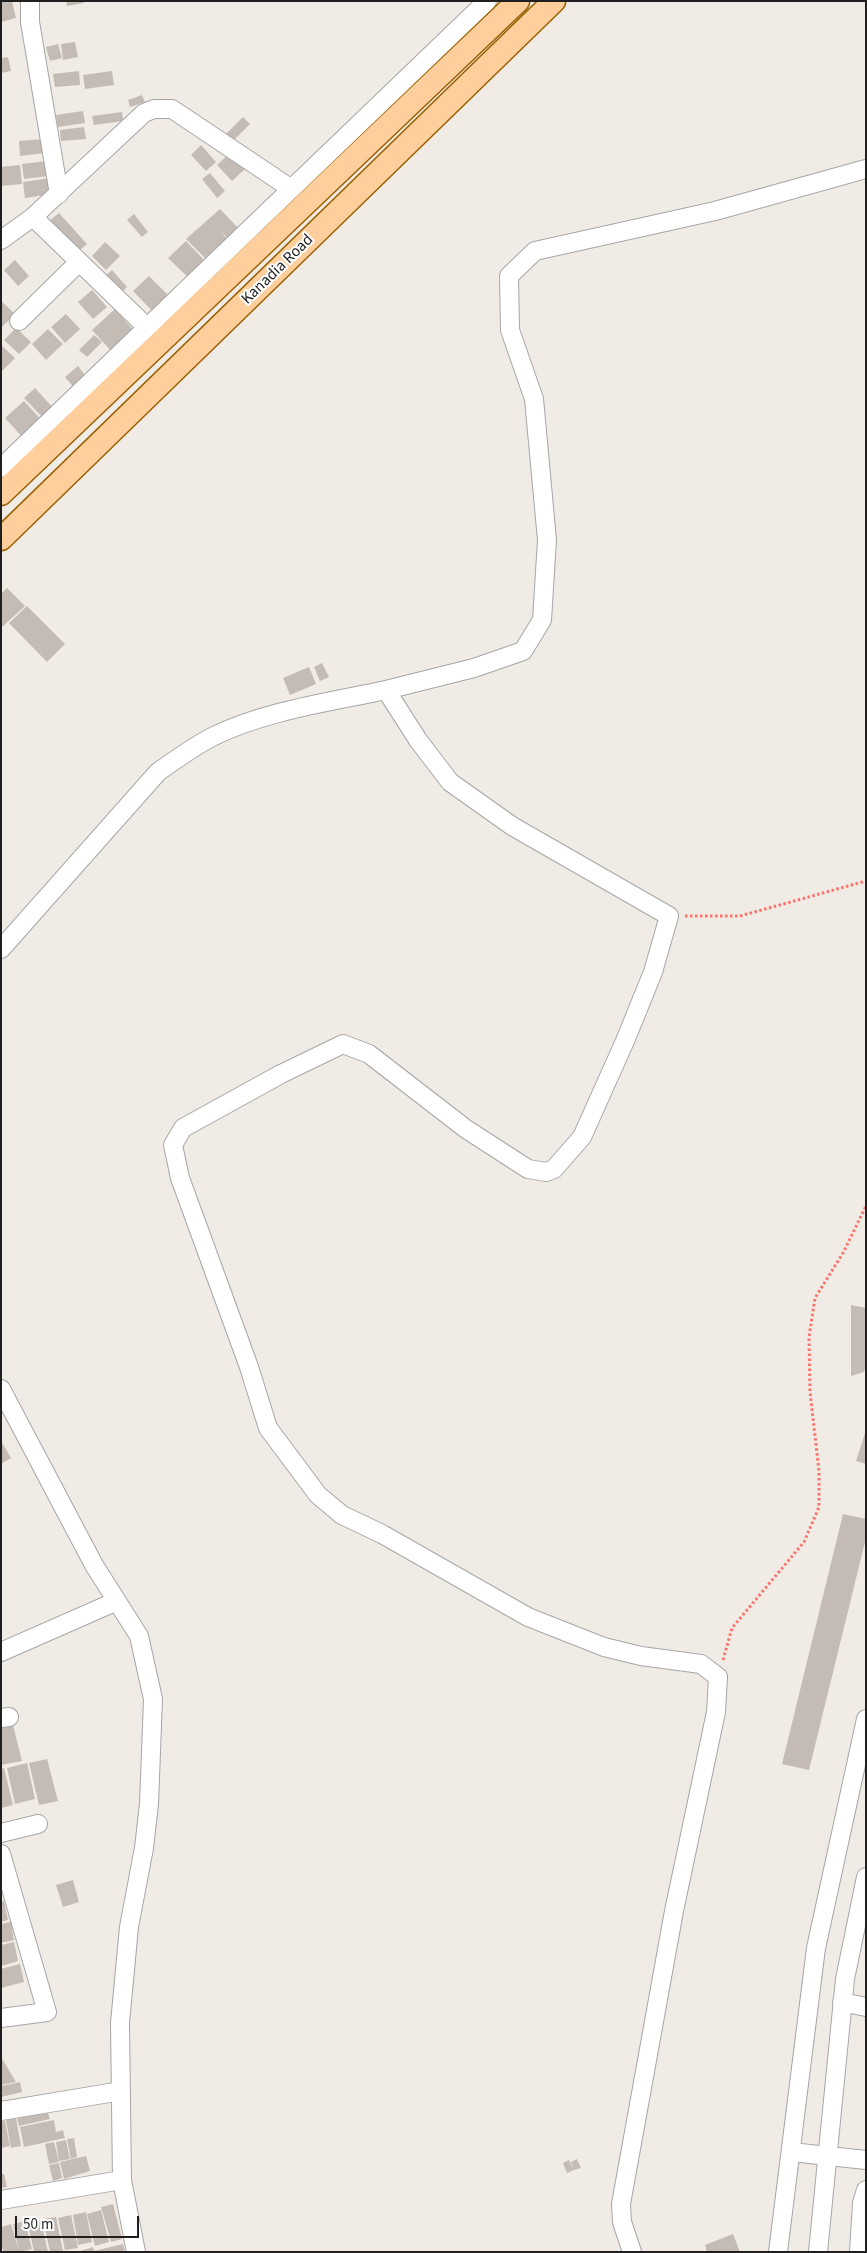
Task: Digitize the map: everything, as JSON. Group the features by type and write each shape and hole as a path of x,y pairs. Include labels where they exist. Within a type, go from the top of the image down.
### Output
{"main road":[{"name":"Kanadia Road","path":"1,494 69,416 155,334 518,1"},
{"name":"Kanadia Road","path":"1,538 554,1"}],"street":[{"path":"30,1 30,22 59,194"},
{"path":"33,217 155,334 290,188 487,1"},
{"path":"1,240 33,217 59,194 144,113 154,109 172,109 290,188"},
{"path":"1,949 158,772 212,737 244,724 319,704 386,690 474,668 523,651 542,620 547,540 534,399 510,330 509,276 534,251 715,211 866,169"},
{"path":"19,321 79,262"},
{"path":"1,468 69,416"},
{"path":"386,690 418,740 450,782 512,826 669,916 653,972 625,1041 582,1137 554,1169 546,1172 528,1169 466,1129 369,1054 343,1044 281,1074 183,1128 173,1145 180,1178 249,1367 268,1428 318,1494 342,1515 382,1534 528,1617 604,1647 642,1656 701,1664 718,1677 716,1712 674,1911 621,2204 622,2222 632,2252"},
{"path":"1,1389 94,1565 139,1636 153,1699 149,1804 144,1848 129,1927 120,2023 122,2180 136,2252"},
{"path":"1,1652 117,1601"},
{"path":"778,2252 816,1948 866,1719"},
{"path":"1,1833 38,1824"},
{"path":"1,1854 47,2012 1,2018"},
{"path":"818,2252 842,2002 866,1877"},
{"path":"842,2002 866,2008"},
{"path":"1,2111 121,2091"},
{"path":"792,2152 866,2160"},
{"path":"1,2200 122,2180"},
{"path":"859,2252 862,2203 866,2190"}],"path":[{"path":"669,916 740,916 866,881"},
{"path":"718,1677 732,1628 804,1542 819,1508 819,1471 810,1392 809,1337 815,1298 843,1253 866,1206"}],"building":[{"path":"1,1 12,1 16,18 1,22"},
{"path":"66,1 83,1 84,3 67,6"},
{"path":"75,42 78,57 63,60 61,44"},
{"path":"58,44 62,58 50,61 46,47"},
{"path":"8,57 11,71 1,73 1,58"},
{"path":"79,71 80,85 55,87 53,74"},
{"path":"112,71 114,85 85,89 83,75"},
{"path":"142,95 145,102 130,107 128,100"},
{"path":"83,111 85,123 58,127 56,115"},
{"path":"122,112 123,121 94,125 92,116"},
{"path":"243,117 250,124 233,141 226,134"},
{"path":"84,127 86,139 61,141 60,130"},
{"path":"44,139 45,153 20,156 19,141"},
{"path":"201,145 216,162 206,171 191,155"},
{"path":"230,153 245,169 232,181 217,165"},
{"path":"47,161 49,176 24,179 22,164"},
{"path":"20,165 22,184 1,186 1,167"},
{"path":"210,173 225,191 217,198 202,179"},
{"path":"50,178 52,194 25,198 23,182"},
{"path":"220,209 240,230 229,240 220,230 227,239 206,259 186,239"},
{"path":"59,213 87,244 75,254 48,222"},
{"path":"134,214 148,232 142,237 127,220"},
{"path":"186,241 209,265 192,281 168,258"},
{"path":"105,242 120,256 106,270 92,256"},
{"path":"15,260 29,276 18,286 4,270"},
{"path":"112,270 127,287 120,294 104,277"},
{"path":"149,276 173,300 157,316 133,291"},
{"path":"92,290 107,307 93,319 78,302"},
{"path":"1,301 15,314 1,328"},
{"path":"115,309 135,332 112,352 92,330"},
{"path":"66,314 80,329 65,343 51,327"},
{"path":"16,328 31,342 19,354 4,340"},
{"path":"48,329 63,344 46,360 32,344"},
{"path":"94,335 102,342 87,357 79,350"},
{"path":"1,345 15,358 2,371 1,370"},
{"path":"78,366 88,379 76,390 65,377"},
{"path":"35,388 54,409 44,419 24,398"},
{"path":"24,401 46,425 27,442 5,418"},
{"path":"7,588 25,606 1,628 1,594"},
{"path":"27,606 65,644 47,662 9,623"},
{"path":"322,663 329,677 320,681 314,667"},
{"path":"309,667 316,684 290,695 283,678"},
{"path":"851,1305 866,1308 866,1364 864,1372 851,1376"},
{"path":"866,1430 866,1464 856,1461"},
{"path":"1,1441 11,1458 1,1464"},
{"path":"843,1514 866,1519 866,1538 809,1770 782,1764"},
{"path":"13,1725 22,1761 1,1765 1,1728"},
{"path":"47,1759 58,1801 39,1805 29,1763"},
{"path":"27,1763 35,1799 15,1804 7,1768"},
{"path":"4,1768 13,1805 1,1808 1,1769"},
{"path":"73,1880 79,1902 63,1907 56,1885"},
{"path":"4,1901 8,1920 1,1922 1,1902"},
{"path":"11,1922 14,1940 1,1943 1,1924"},
{"path":"14,1942 18,1961 1,1966 1,1945"},
{"path":"20,1964 24,1982 1,1988 1,1969"},
{"path":"1,2057 16,2082 1,2085"},
{"path":"20,2082 22,2092 1,2097 1,2086"},
{"path":"43,2106 45,2114 48,2113 50,2119 19,2126 16,2113"},
{"path":"16,2118 21,2146 11,2148 6,2120"},
{"path":"54,2120 56,2132 63,2130 65,2138 24,2147 20,2127"},
{"path":"5,2121 10,2146 1,2148 1,2122"},
{"path":"74,2138 77,2157 71,2159 67,2139"},
{"path":"66,2140 70,2159 59,2161 56,2142"},
{"path":"54,2142 59,2162 49,2164 45,2144"},
{"path":"86,2156 90,2171 64,2179 60,2162"},
{"path":"577,2159 581,2168 574,2170 571,2162"},
{"path":"569,2160 574,2170 567,2173 563,2163"},
{"path":"59,2163 62,2178 53,2181 49,2165"},
{"path":"1,2174 4,2174 7,2187 1,2188"},
{"path":"113,2204 122,2239 111,2242 101,2207"},
{"path":"101,2210 109,2242 95,2246 87,2214"},
{"path":"86,2212 92,2242 78,2245 73,2215"},
{"path":"71,2215 78,2248 65,2250 58,2218"},
{"path":"56,2217 63,2251 50,2252 43,2219"},
{"path":"25,2221 32,2249 20,2252 4,2252 1,2244 1,2227 11,2224 19,2250 13,2224"},
{"path":"41,2221 48,2252 34,2252 28,2224"},
{"path":"733,2234 740,2252 707,2252 705,2245"},
{"path":"123,2244 125,2252 77,2252 93,2247 94,2251"}]}
